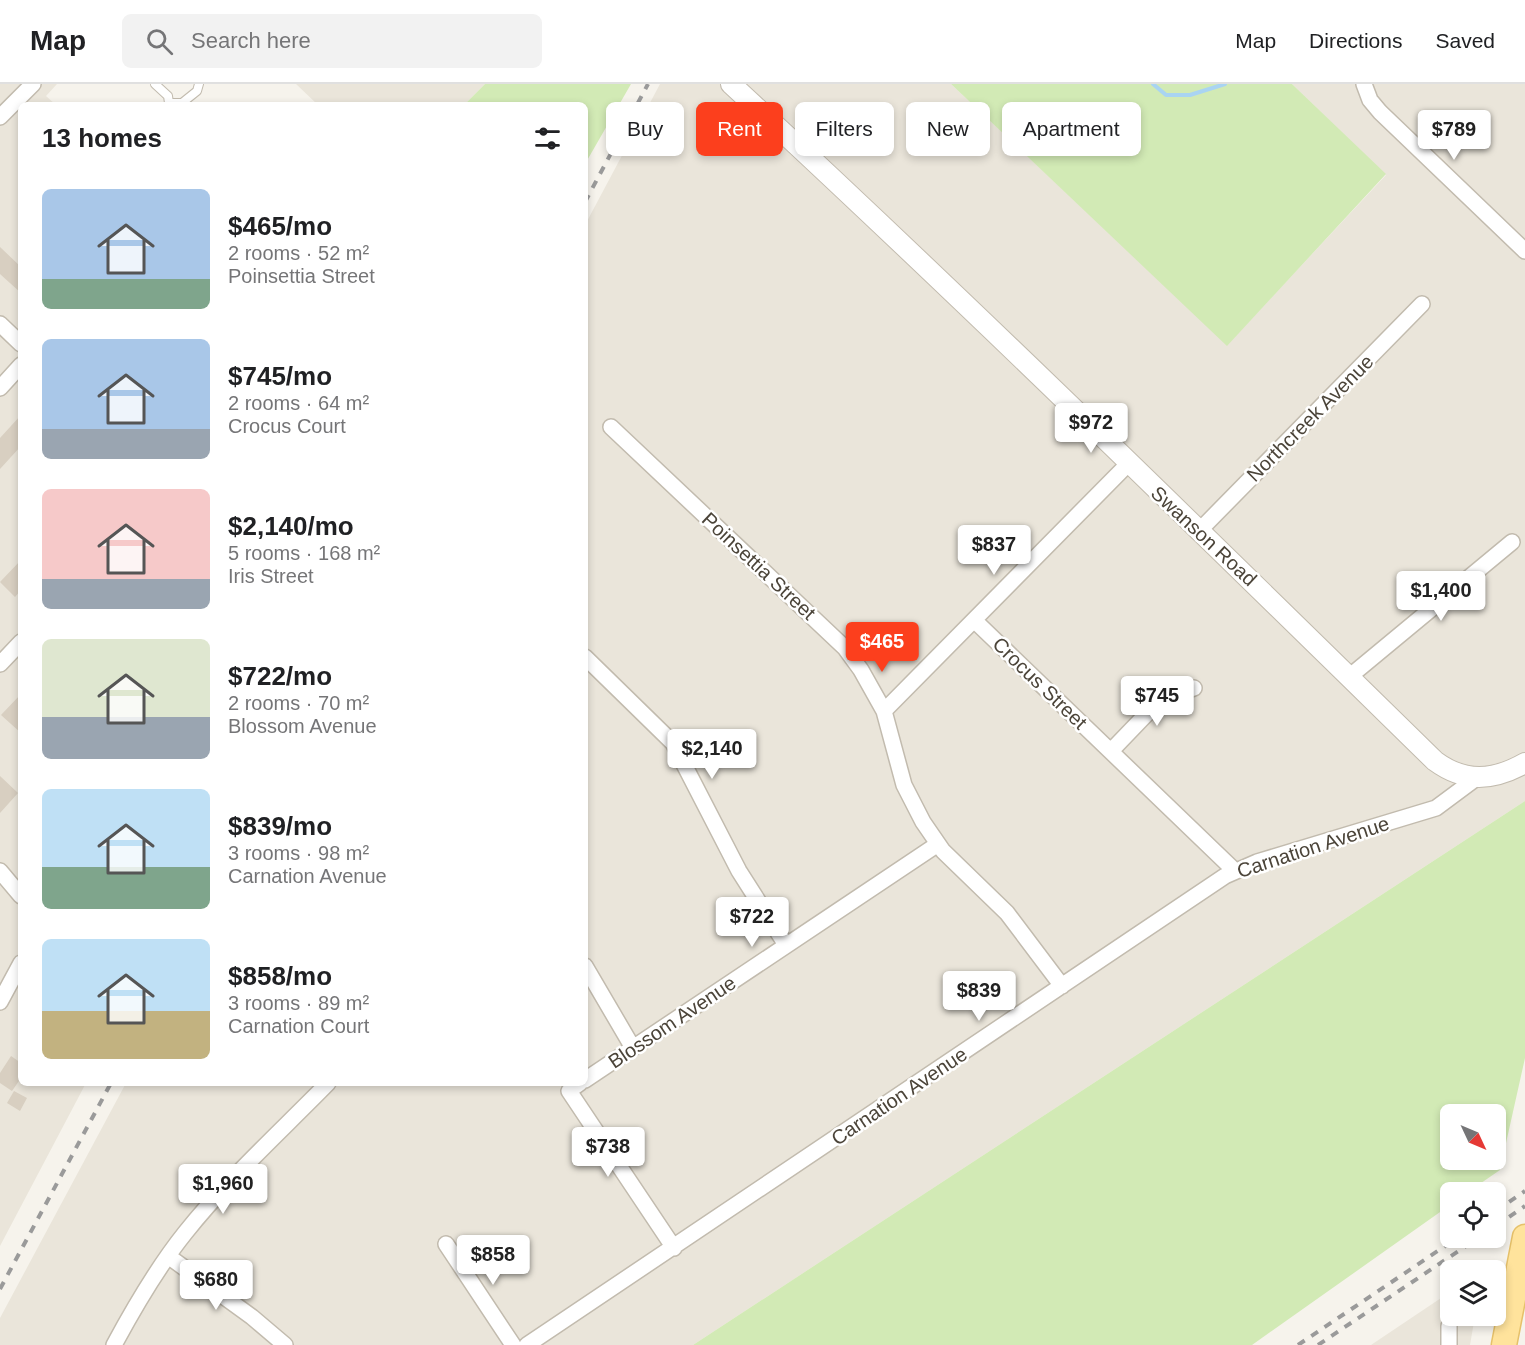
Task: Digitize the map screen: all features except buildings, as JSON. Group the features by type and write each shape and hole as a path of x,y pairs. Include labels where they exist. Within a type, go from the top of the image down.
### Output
{"main road":[{"path":"1504,1345 1525,1237"}],"street":[{"path":"0,117 33,84"},
{"name":"Swanson Road","path":"731,84 1038,373 1128,464 1435,761 1454,773 1475,779"},
{"path":"1364,84 1374,106 1525,251"},
{"name":"Northcreek Avenue","path":"1198,531 1422,304"},
{"path":"0,324 18,341"},
{"path":"0,388 18,368"},
{"name":"Poinsettia Street","path":"611,427 836,639 861,670 884,711 904,785 915,808 938,844 1007,913 1062,986"},
{"path":"884,711 1128,464"},
{"path":"1349,677 1512,542"},
{"name":"Crocus Street","path":"974,620 1235,871"},
{"path":"0,664 18,645"},
{"path":"588,660 673,743 710,810 739,871 786,945"},
{"path":"1111,751 1160,700 1194,688"},
{"path":"1475,779 1501,774 1525,764"},
{"name":"Carnation Avenue","path":"527,1345 1235,871 1257,862 1436,808 1475,779"},
{"name":"Blossom Avenue","path":"588,1078 938,844"},
{"path":"0,871 18,892"},
{"path":"0,1002 18,969"},
{"path":"588,972 633,1048"},
{"path":"114,1345 140,1298 168,1256 227,1186 325,1086"},
{"path":"575,1087 674,1248"},
{"path":"446,1245 513,1345"},
{"path":"168,1256 252,1317 285,1345"},
{"path":"1449,1326 1449,1345"}],"lane":[{"path":"155,84 168,96 169,102"},
{"path":"183,102 197,91 200,84"}],"shaded area":[{"path":"0,84 57,84 46,96 53,102 18,102 18,1086 84,1086 0,1246"},
{"path":"296,84 485,84 467,102 315,102"},
{"path":"660,84 951,84 970,102 906,102 906,156 990,156 990,121 1002,132 1002,156 1027,156 1227,345 1386,175 1292,84 1525,84 1525,801 693,1345 0,1345 0,1318 124,1086 588,1086 588,219 622,156 684,156 684,102 650,102"},
{"path":"1440,1299 1440,1326 1473,1326 1470,1345 1371,1345"}],"green space":[{"path":"485,84 631,84 621,102 606,102 606,127 588,159 588,102 467,102"},
{"path":"951,84 1292,84 1386,174 1227,346 1027,156 1141,156 1141,102 1002,102 1002,132 990,121 990,102 970,102"},
{"path":"1525,801 1525,1058 1506,1143 1506,1104 1440,1104 1440,1170 1500,1170 1483,1182 1440,1182 1440,1212 1252,1345 693,1345"}],"waterway":[{"path":"1153,84 1166,95 1190,95 1225,84"}],"railway":[{"path":"588,196 648,84"},
{"path":"0,1289 109,1086"},
{"path":"1506,1204 1525,1191"},
{"path":"1506,1219 1525,1206"},
{"path":"1298,1345 1442,1248"},
{"path":"1318,1345 1463,1248"}]}
